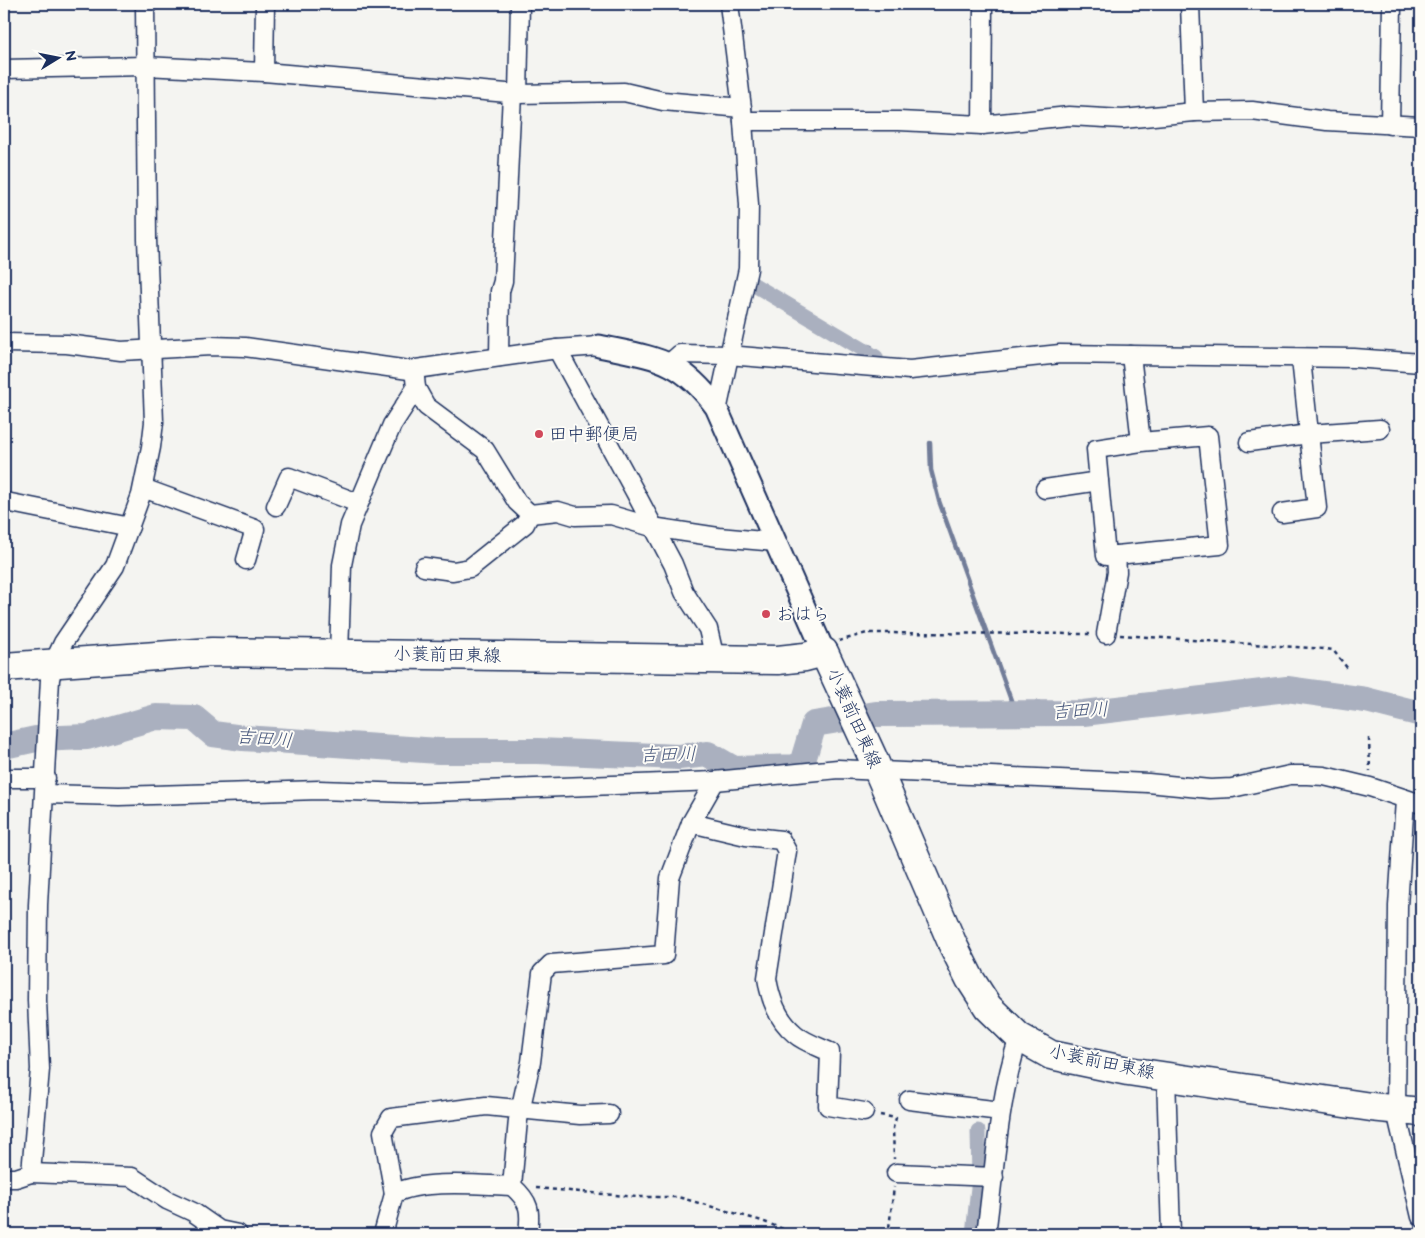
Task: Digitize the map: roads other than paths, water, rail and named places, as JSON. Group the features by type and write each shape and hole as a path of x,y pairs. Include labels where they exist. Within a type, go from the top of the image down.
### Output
{"main road":[{"name":"小蓑前田東線","path":"4,667 212,652 778,660 827,658 949,936 970,979 988,1007 1019,1037 1051,1055 1128,1071 1409,1112"}],"street":[{"path":"31,1173 40,1070 37,1000 38,905 46,781 48,704 54,662 64,643 115,566 143,488 154,422 147,238 145,4"},
{"path":"264,72 265,4"},
{"path":"499,357 500,291 503,281 520,4"},
{"path":"717,411 748,269 750,205 743,114 729,4"},
{"path":"982,125 983,4"},
{"path":"1190,4 1194,112"},
{"path":"1390,125 1392,4"},
{"path":"4,69 145,66 264,72 515,94 624,92 663,101 743,114 982,125 1068,116 1123,119 1194,112 1252,112 1390,125 1421,126"},
{"path":"4,342 67,344 121,351 211,346 245,347 326,357 372,366 414,370 557,349 599,346 644,354 670,363 690,376 705,392 717,411 827,658"},
{"path":"557,349 672,564 684,592 708,629 715,658"},
{"path":"670,363 680,354 728,355 910,370 1060,354 1301,359 1354,358 1421,363"},
{"path":"1131,355 1141,442"},
{"path":"1282,512 1317,508 1301,359"},
{"path":"414,370 416,388 426,406 485,450 517,502 530,514 558,511 574,516 611,516 652,526 718,537 775,542"},
{"path":"338,654 342,564 350,525 392,426 416,388"},
{"path":"1249,442 1309,434 1380,429"},
{"path":"1208,436 1220,545 1106,556 1099,481 1096,449 1141,442 1208,436"},
{"path":"276,506 288,477 358,503"},
{"path":"1045,489 1099,481"},
{"path":"143,488 254,528 246,560"},
{"path":"6,502 130,527"},
{"path":"424,567 453,570 470,568 525,524 530,514"},
{"path":"1106,634 1117,572 1116,555"},
{"path":"4,778 46,781 119,796 319,790 410,793 715,781 875,764 1210,789 1232,788 1290,775 1324,776 1370,787 1413,802 1398,906 1409,1112 1421,1217"},
{"path":"512,1186 518,1120 532,1062 542,973 551,964 664,955 670,878 691,823 715,781"},
{"path":"691,823 746,836 781,840 787,851 767,978 769,994 778,1012 795,1034 830,1052 828,1106 864,1112"},
{"path":"986,1234 984,1177 1001,1111 1009,1067 1019,1037"},
{"path":"1166,1076 1171,1234"},
{"path":"909,1100 1001,1111"},
{"path":"383,1234 394,1194 383,1132 392,1118 486,1106 580,1115 609,1114"},
{"path":"4,1178 16,1178 31,1173 132,1177 167,1200 193,1212 219,1230 238,1234"},
{"path":"896,1173 984,1177"},
{"path":"394,1194 402,1190 448,1184 512,1186 526,1198 530,1218 528,1234"}],"waterway":[{"path":"751,283 876,357"},
{"path":"847,340 871,347"},
{"path":"930,443 931,470 939,501 1016,714"},
{"name":"吉田川","path":"4,746 36,739 87,737 156,717 194,718 213,734 243,738 439,751 538,751 679,757 708,754 734,769 801,767 814,724 876,714 1083,713 1287,689 1366,700 1421,714"},
{"path":"973,1234 979,1178 978,1131"}],"place":[{"name":"田中郵便局","path":"539,434"},
{"name":"おはら","path":"766,614"}]}
